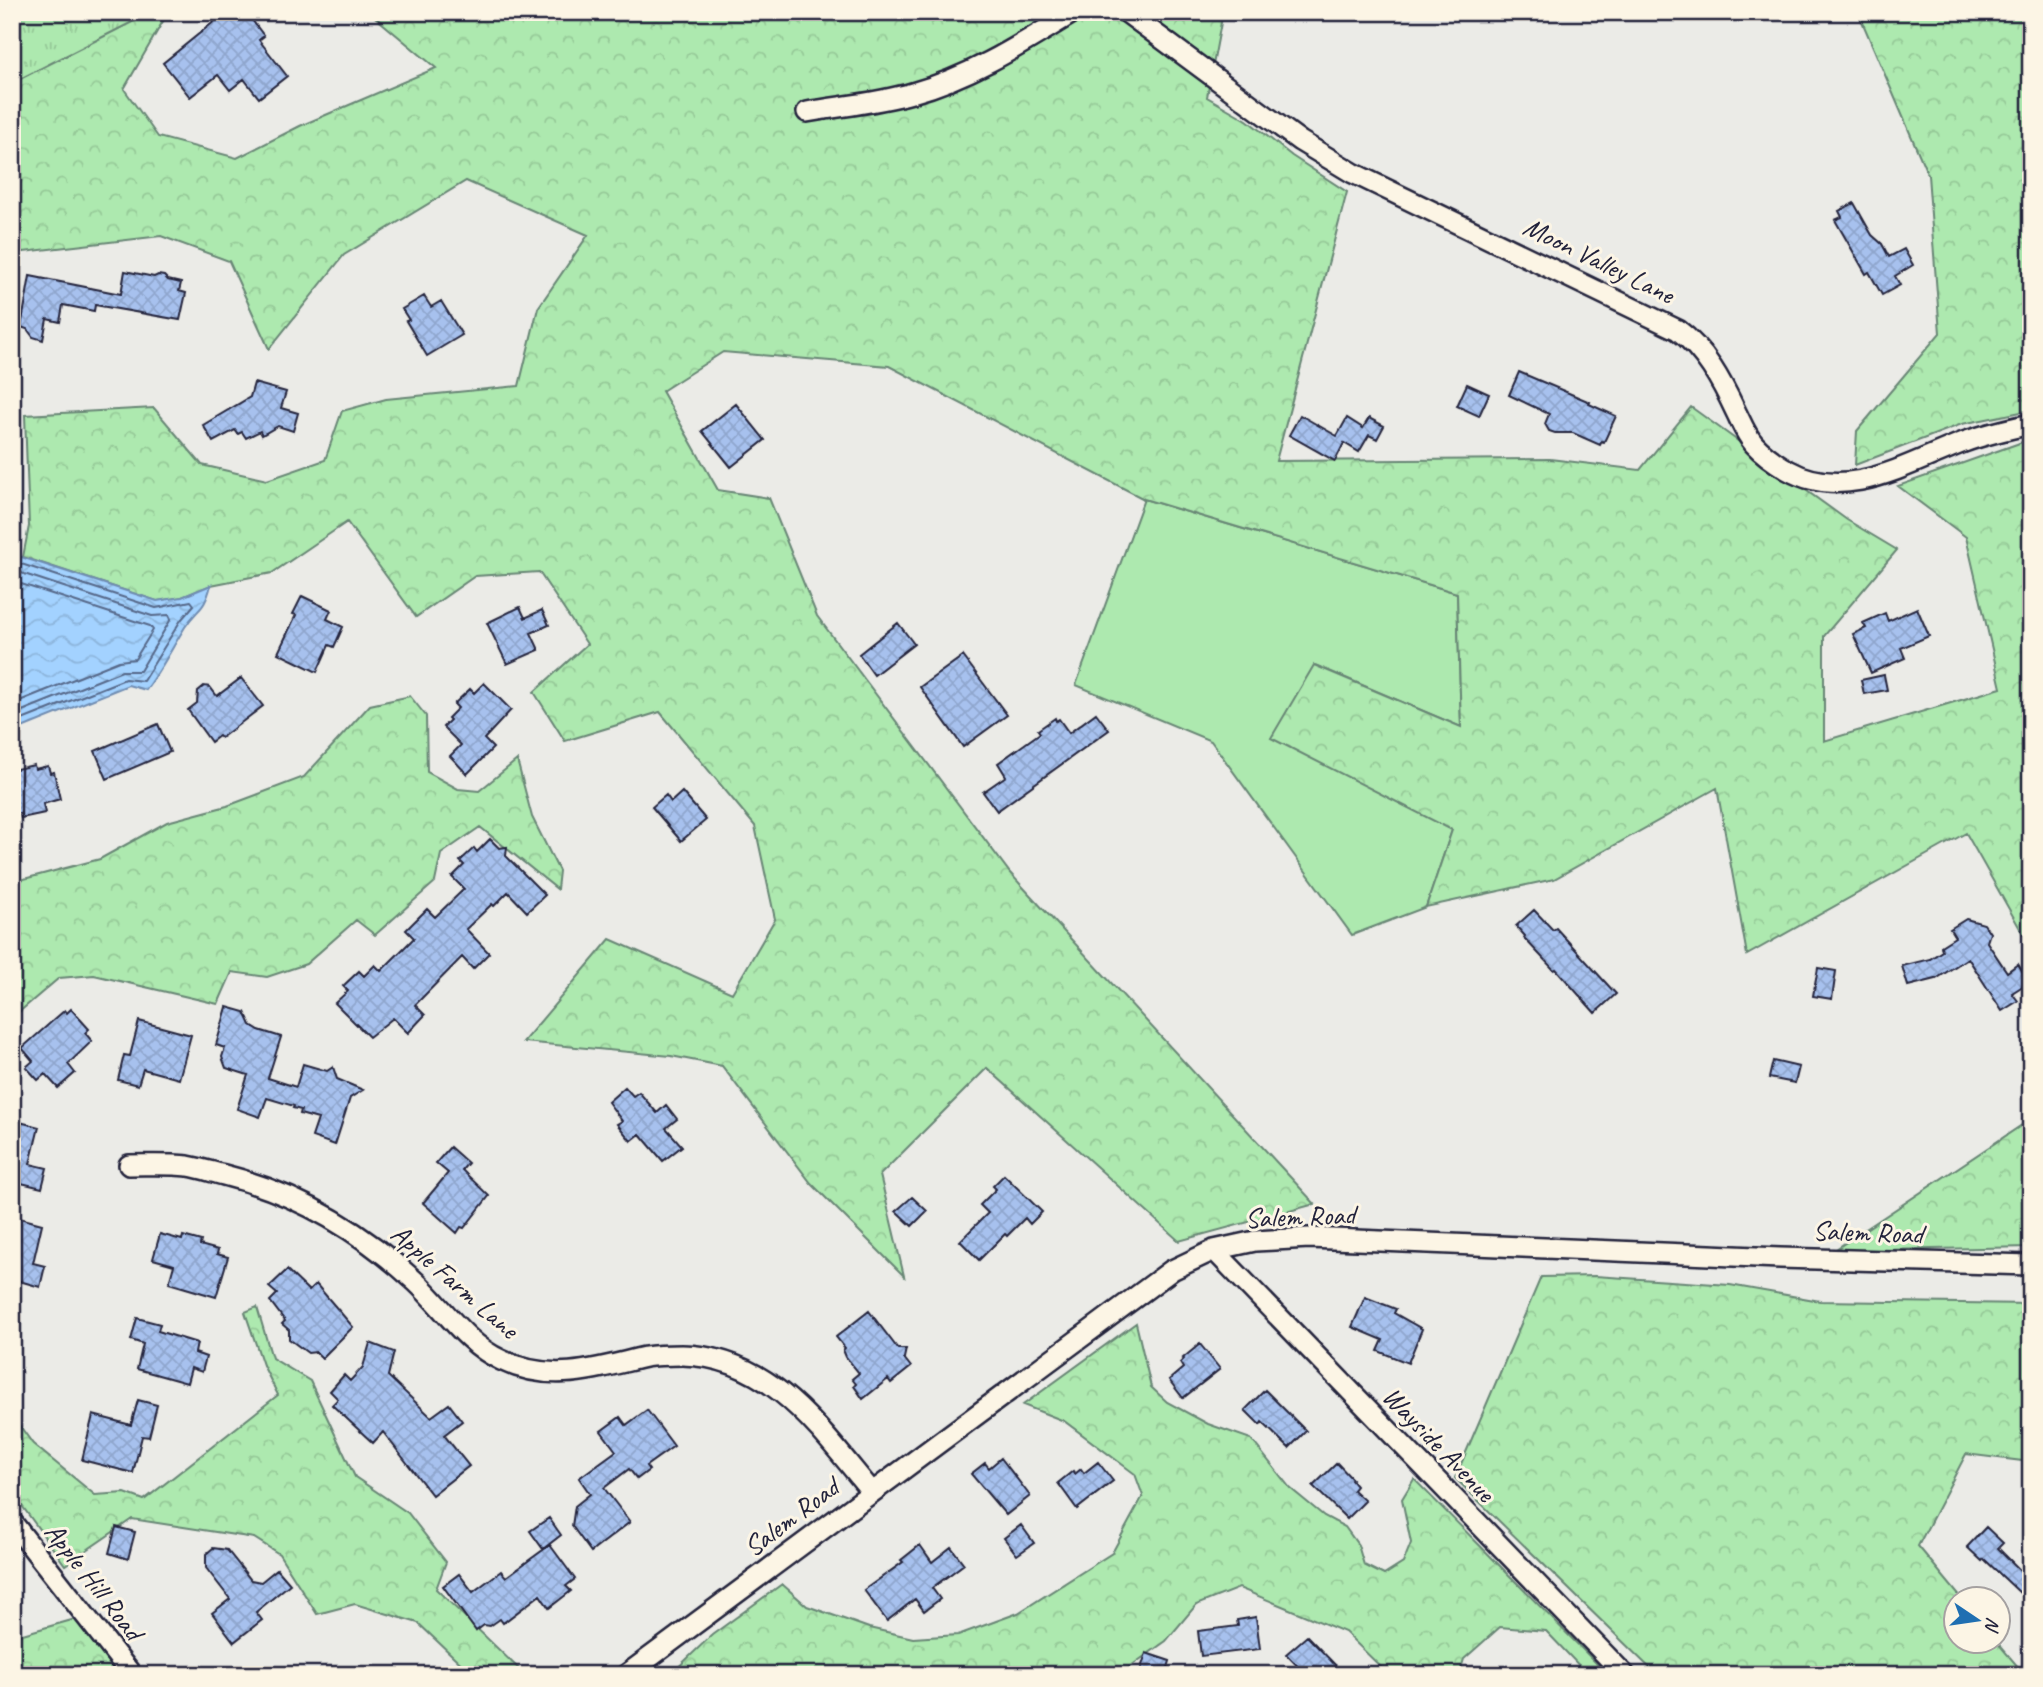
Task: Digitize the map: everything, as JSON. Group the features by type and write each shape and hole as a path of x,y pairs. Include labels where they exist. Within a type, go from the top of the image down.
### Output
{"street":[{"path":"807,112 910,94 949,81 1017,48 1074,12"},
{"name":"Moon Valley Lane","path":"1126,12 1300,141 1353,173 1678,330 1706,357 1754,444 1797,475 1830,483 1888,474 1962,443 2001,430 2031,424"},
{"name":"Apple Farm Lane","path":"129,1164 189,1166 250,1182 316,1210 358,1234 395,1263 479,1346 519,1367 544,1373 570,1374 663,1355 696,1355 746,1369 773,1384 796,1404 872,1492"},
{"name":"Salem Road","path":"626,1675 1172,1270 1214,1250 1255,1241 1309,1238 2031,1265"},
{"name":"Wayside Avenue","path":"1214,1250 1625,1675"},
{"name":"Apple Hill Road","path":"12,1522 132,1675"}],"green space":[{"path":"12,12 171,12 166,16 124,89 158,137 237,158 300,126 436,68 369,12 1223,12 1207,97 1247,120 1292,156 1347,192 1276,461 1550,459 1640,470 1691,407 1847,520 1897,550 1824,636 1824,741 2001,688 1966,537 1898,486 2031,439 2031,948 1966,833 1747,955 1717,788 1554,879 1426,907 1452,830 1271,738 1314,665 1461,727 1457,593 1144,499 889,366 723,352 662,391 718,490 769,498 817,616 1010,873 1315,1204 1179,1241 987,1068 880,1175 904,1276 811,1183 722,1066 671,1056 523,1042 610,939 732,993 775,919 755,826 660,712 565,741 534,692 587,644 539,572 475,576 416,617 347,522 272,573 211,585 182,597 157,601 23,557 29,526 25,415 154,408 202,465 267,480 325,460 342,411 386,399 519,386 538,308 588,235 466,181 344,255 269,349 229,261 161,236 12,252"},
{"path":"12,12 152,12 12,83"},
{"path":"1858,12 2031,12 2031,410 1962,424 1855,465 1857,431 1940,333 1928,175"},
{"path":"1144,499 1457,593 1461,727 1315,665 1452,830 1426,907 1352,935 1211,741 1076,685"},
{"path":"410,696 426,716 427,772 458,789 479,791 517,760 532,817 559,871 557,889 480,827 441,854 435,882 375,935 356,920 306,964 267,977 232,972 218,1004 94,975 59,978 12,1018 12,884 100,859 167,822 227,806 304,777 370,705"},
{"path":"2031,1120 2031,1247 1833,1251 2028,1121"},
{"path":"1595,1276 1730,1285 1820,1301 2031,1304 2031,1462 1966,1454 1918,1546 1951,1586 1941,1586 1941,1656 2009,1656 2025,1675 1657,1675 1455,1478 1541,1277"},
{"path":"257,1307 272,1358 310,1381 355,1477 408,1513 446,1562 436,1589 520,1670 547,1675 473,1675 418,1623 355,1604 317,1614 279,1554 254,1538 132,1519 65,1565 12,1492 12,1415 33,1444 95,1495 125,1493 144,1500 278,1395 263,1365 245,1312"},
{"path":"1136,1323 1151,1387 1167,1402 1208,1424 1251,1439 1290,1488 1324,1516 1345,1527 1358,1545 1364,1565 1384,1575 1403,1563 1411,1543 1402,1499 1414,1479 1608,1675 1588,1675 1546,1631 1500,1627 1464,1659 1459,1675 1389,1675 1345,1632 1239,1588 1196,1605 1166,1641 1118,1675 670,1675 712,1635 782,1584 807,1606 869,1628 913,1638 958,1635 1018,1613 1112,1553 1143,1496 1135,1474 1064,1421 1023,1405"},
{"path":"86,1616 132,1675 12,1675 12,1637"}],"water":[{"path":"12,554 157,601 182,597 211,585 203,605 185,627 146,690 128,685 12,732"}],"building":[{"path":"226,12 246,12 264,36 259,40 287,76 259,98 244,79 230,90 218,75 190,97 163,63"},
{"path":"1854,203 1872,235 1882,244 1889,257 1904,249 1913,265 1895,276 1900,285 1882,295 1869,272 1866,274 1835,220 1842,217 1839,211"},
{"path":"125,271 154,277 164,276 168,280 181,283 179,291 186,293 180,320 95,305 94,311 63,305 60,322 47,319 43,340 33,337 27,329 21,327 30,276 121,294"},
{"path":"424,296 431,307 441,301 462,335 427,356 406,321 409,320 402,309"},
{"path":"1519,372 1616,416 1604,442 1600,445 1573,433 1549,431 1545,424 1549,414 1509,395"},
{"path":"254,383 286,392 281,408 298,413 293,431 278,426 262,435 260,431 246,438 242,432 238,434 235,430 213,442 203,425 250,397"},
{"path":"1467,384 1489,394 1479,416 1457,406"},
{"path":"736,404 765,440 731,467 702,431"},
{"path":"1300,415 1337,436 1347,418 1363,428 1369,418 1384,426 1377,439 1369,435 1359,452 1344,443 1335,461 1289,435"},
{"path":"302,596 331,610 327,619 343,627 334,647 329,645 317,672 278,653"},
{"path":"520,607 525,618 542,610 549,625 531,633 539,650 507,664 487,623"},
{"path":"1917,608 1929,636 1901,648 1905,658 1871,673 1853,634 1866,628 1863,623 1885,613 1888,621"},
{"path":"898,623 914,644 874,675 859,654"},
{"path":"963,656 1007,715 963,747 920,687"},
{"path":"1884,675 1887,690 1864,694 1861,680"},
{"path":"241,678 263,706 221,738 219,736 211,742 188,710 197,703 198,691 204,686 210,687 217,696"},
{"path":"484,683 511,710 484,739 493,748 467,774 450,756 461,745 443,727 458,708 454,704 470,689 474,693"},
{"path":"1096,713 1109,730 997,811 983,792 1006,776 998,763 1040,733 1038,730 1055,718 1056,721 1059,719 1069,733"},
{"path":"158,724 170,752 107,779 95,751"},
{"path":"34,765 35,769 48,766 50,773 54,772 60,799 43,804 45,813 21,818 20,813 12,812 12,770"},
{"path":"682,792 706,820 681,841 652,807 666,795 671,802"},
{"path":"490,839 499,848 507,847 506,856 545,895 527,912 508,892 494,906 492,904 466,929 489,953 473,969 462,957 415,1005 425,1015 408,1033 393,1018 369,1037 335,1003 348,991 343,986 359,971 364,976 375,965 381,971 414,938 406,930 427,909 435,917 464,889 452,877 464,865 460,861 474,848 477,852"},
{"path":"1534,910 1553,930 1556,928 1616,994 1595,1013 1524,938 1516,926"},
{"path":"1966,919 1984,924 1990,933 1987,942 2007,972 2018,964 2029,982 2012,993 2018,1001 2002,1011 1968,958 1936,979 1908,986 1902,966 1930,959 1942,951 1941,946 1955,937 1950,929"},
{"path":"1818,968 1836,971 1832,999 1813,996"},
{"path":"227,1007 245,1012 251,1025 259,1030 281,1037 268,1078 296,1087 303,1064 327,1071 333,1067 337,1079 363,1090 350,1098 335,1145 312,1137 318,1119 300,1114 301,1110 293,1108 294,1106 267,1098 260,1117 237,1109 248,1075 226,1068 222,1057 225,1048 216,1045"},
{"path":"71,1009 89,1029 85,1033 92,1041 68,1064 75,1073 58,1088 45,1074 38,1080 26,1067 33,1061 22,1048 65,1010 67,1013"},
{"path":"139,1021 191,1035 179,1079 143,1069 138,1085 118,1080 124,1055 130,1056"},
{"path":"1773,1061 1799,1067 1795,1083 1769,1078"},
{"path":"625,1087 633,1096 639,1092 657,1113 666,1105 677,1119 666,1128 682,1146 663,1161 640,1134 631,1141 617,1124 622,1121 608,1102"},
{"path":"12,1120 39,1127 30,1164 47,1168 42,1188 17,1182 18,1177 12,1176"},
{"path":"450,1147 468,1163 462,1170 489,1196 457,1233 423,1203 448,1173 436,1163"},
{"path":"1004,1175 1042,1212 1030,1224 1025,1218 979,1260 960,1241 988,1213 980,1205 996,1189 993,1186"},
{"path":"912,1197 927,1211 912,1226 896,1211"},
{"path":"12,1216 42,1224 33,1263 45,1266 40,1287 16,1280 18,1271 12,1269"},
{"path":"160,1234 182,1240 183,1236 201,1241 200,1245 218,1250 217,1254 228,1257 216,1297 169,1283 174,1265 153,1259"},
{"path":"287,1270 309,1291 316,1284 353,1327 322,1358 316,1352 308,1353 289,1339 289,1330 282,1324 285,1321 270,1301 277,1294 269,1287"},
{"path":"1365,1297 1396,1309 1394,1313 1422,1329 1408,1363 1378,1351 1383,1340 1352,1327"},
{"path":"869,1311 898,1349 906,1349 904,1358 911,1367 891,1383 888,1379 863,1399 852,1379 859,1373 846,1357 843,1350 845,1348 836,1337"},
{"path":"137,1318 160,1324 158,1331 197,1343 195,1353 206,1357 202,1372 191,1368 187,1383 137,1369 143,1344 131,1340"},
{"path":"370,1343 394,1352 388,1376 431,1417 449,1404 462,1421 444,1435 469,1466 432,1495 383,1432 373,1443 332,1405 338,1399 330,1391 344,1375 350,1381 363,1367"},
{"path":"1200,1344 1220,1369 1183,1398 1169,1380 1183,1368 1180,1363 1183,1358"},
{"path":"1265,1390 1306,1431 1289,1448 1245,1410"},
{"path":"138,1400 157,1405 149,1437 142,1436 133,1473 82,1460 93,1415 131,1425"},
{"path":"647,1410 674,1446 646,1466 649,1470 637,1479 629,1469 604,1488 630,1522 591,1552 572,1526 575,1506 590,1494 579,1478 616,1451 601,1431 620,1417 626,1425"},
{"path":"1001,1458 1030,1496 1006,1515 971,1474 985,1463 989,1468"},
{"path":"1098,1462 1113,1481 1077,1509 1058,1483 1073,1471 1075,1474 1081,1469 1084,1473"},
{"path":"1337,1463 1352,1479 1356,1486 1353,1490 1365,1501 1347,1519 1313,1486"},
{"path":"549,1518 561,1535 543,1549 530,1531"},
{"path":"1021,1525 1034,1543 1017,1555 1004,1538"},
{"path":"116,1527 135,1532 128,1559 109,1553"},
{"path":"1986,1527 2003,1543 1998,1548 2031,1581 2021,1594 1984,1559 1982,1561 1967,1547"},
{"path":"550,1545 575,1579 566,1586 571,1591 549,1608 540,1595 503,1623 500,1619 476,1631 443,1586 459,1574 473,1592 501,1571 506,1577"},
{"path":"920,1545 932,1562 951,1547 964,1564 932,1588 940,1599 924,1611 915,1599 887,1621 864,1590 903,1562 901,1560"},
{"path":"213,1548 227,1550 251,1580 261,1582 277,1569 290,1584 256,1612 262,1620 234,1642 212,1613 230,1599 206,1568 206,1554"},
{"path":"1256,1617 1260,1649 1201,1656 1198,1631 1238,1626 1237,1620"},
{"path":"1307,1636 1345,1675 1306,1675 1286,1654"},
{"path":"1146,1653 1170,1661 1166,1675 1139,1675"}]}
